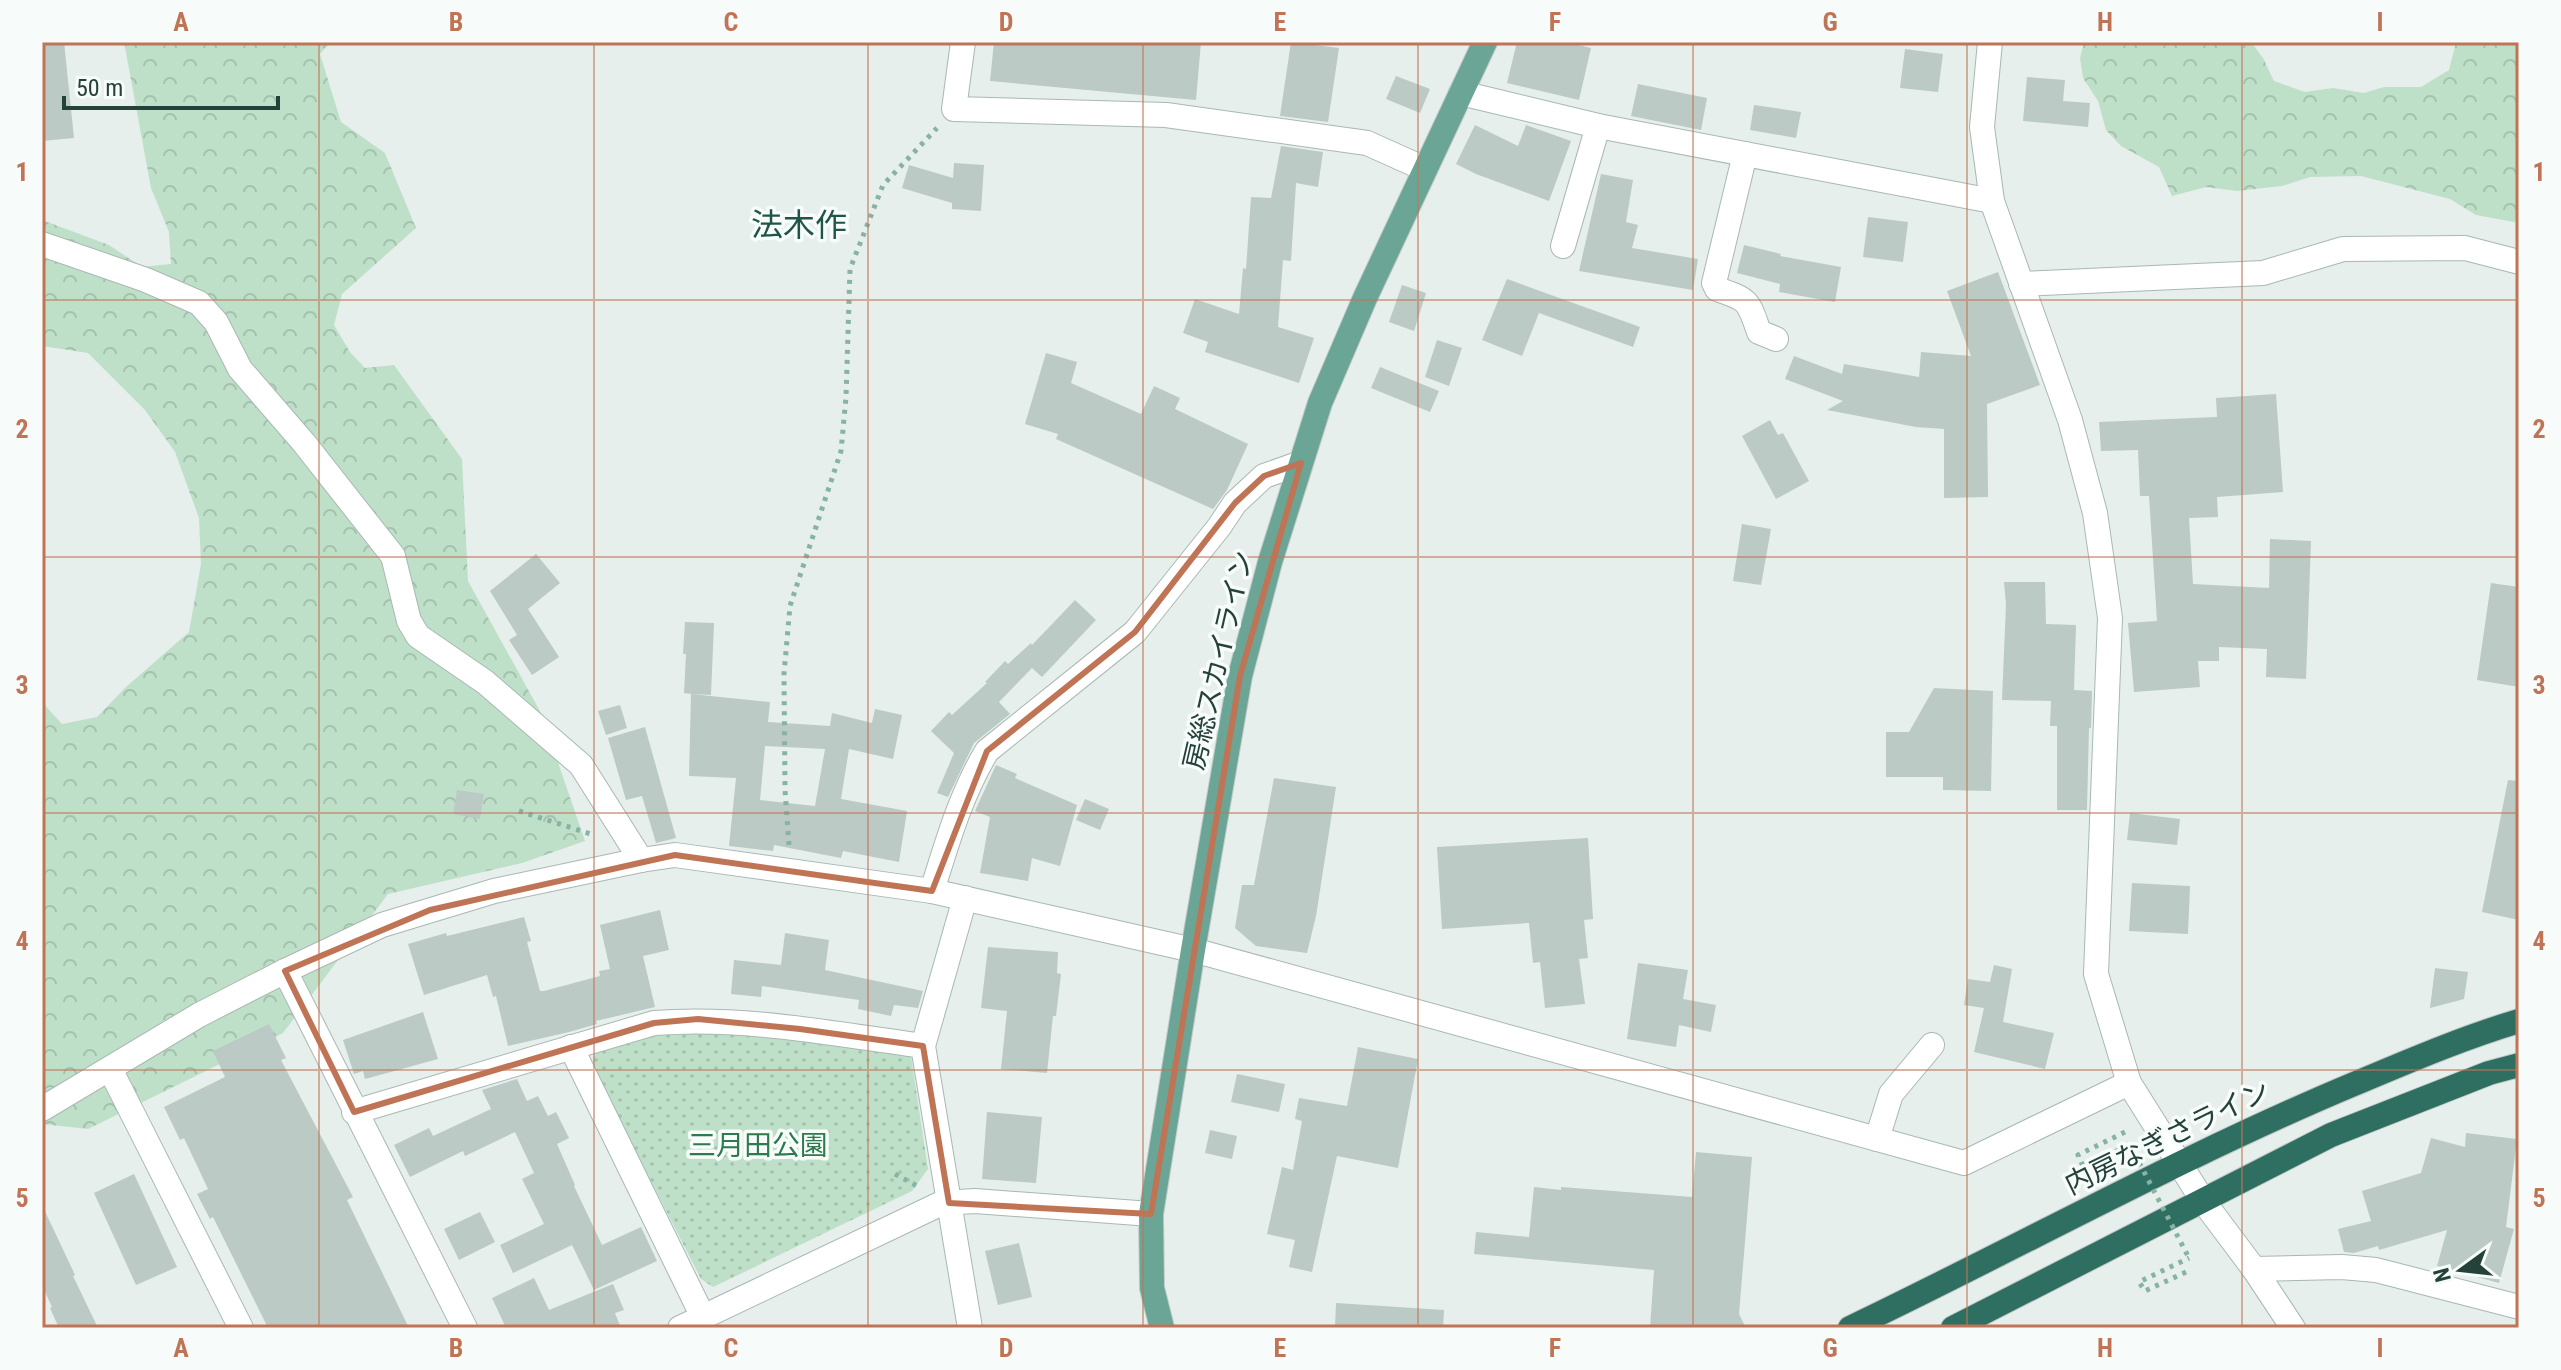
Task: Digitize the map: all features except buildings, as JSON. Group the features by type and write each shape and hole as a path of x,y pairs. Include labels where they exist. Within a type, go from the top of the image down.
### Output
{"highway":[{"name":"内房なぎさライン","path":"1850,1328 2180,1162 2296,1108 2454,1042 2519,1021"},
{"path":"1953,1328 2331,1135 2489,1073 2519,1065"}],"main road":[{"name":"房総スカイライン","path":"1162,1328 1152,1288 1151,1214 1240,676 1270,562 1320,403 1365,298 1485,42"}],"street":[{"path":"963,42 954,109 1166,115 1367,143 1425,169"},
{"path":"1990,42 1982,127 1992,201 2070,420 2095,513 2110,618 2096,974 2129,1083 2203,1201 2293,1328"},
{"path":"1461,93 1598,126 1992,201"},
{"path":"1563,246 1598,126"},
{"path":"1745,154 1714,283 1717,289 1750,304 1759,332 1776,339"},
{"path":"42,244 146,280 199,303 216,322 240,369 304,443 393,556 409,621 418,636 485,682 581,765 641,860"},
{"path":"2021,284 2263,273 2343,249 2465,248 2519,262"},
{"path":"932,891 956,816 987,751 1135,632 1235,503 1254,485 1264,476 1301,463"},
{"path":"42,1109 199,1015 382,925 494,891 675,855 932,891 1193,950 1964,1163 2129,1083"},
{"path":"965,898 923,1046 970,1328"},
{"path":"285,971 465,1328"},
{"path":"354,1112 654,1023 698,1019 923,1046"},
{"path":"1877,1139 1891,1094 1932,1045"},
{"path":"571,1047 703,1317"},
{"path":"110,1069 241,1328"},
{"path":"680,1328 942,1203 975,1201 1151,1214"},
{"path":"2254,1269 2342,1267 2376,1270 2519,1307"}],"path":[{"path":"787,870 784,674 790,606 841,451 850,269 883,185 954,109"},
{"path":"519,811 588,832"},
{"path":"2125,1132 2078,1155 2083,1166 2130,1145 2189,1258 2139,1282 2145,1291 2186,1272"},
{"path":"895,1174 917,1185"}],"highlighted area":[{"path":"1301,463 1240,676 1151,1214 949,1203 923,1046 800,1029 698,1019 654,1023 354,1112 285,971 430,910 675,855 932,891 987,751 1135,632 1235,503 1264,476"}],"green space":[{"path":"124,42 331,42 320,54 341,122 385,153 416,228 342,294 334,325 350,352 365,368 394,365 462,459 468,581 541,713 585,841 522,863 388,894 283,1033 88,1129 42,1124 42,702 62,724 97,717 189,632 201,564 199,518 175,452 145,410 88,353 42,346 42,220 109,245 142,267 171,264 169,232 151,188"},
{"path":"2084,42 2251,42 2274,81 2305,92 2333,88 2364,93 2384,87 2421,87 2449,70 2456,42 2519,42 2519,223 2476,215 2450,199 2361,176 2310,177 2282,186 2237,191 2206,187 2172,196 2159,167 2121,146 2106,130 2098,101 2083,78 2080,58"},
{"name":"三月田公園","path":"680,1030 897,1049 911,1056 928,1169 912,1191 713,1287 701,1279 593,1068 597,1050"}],"district":[{"name":"法木作","path":"799,225"}]}
